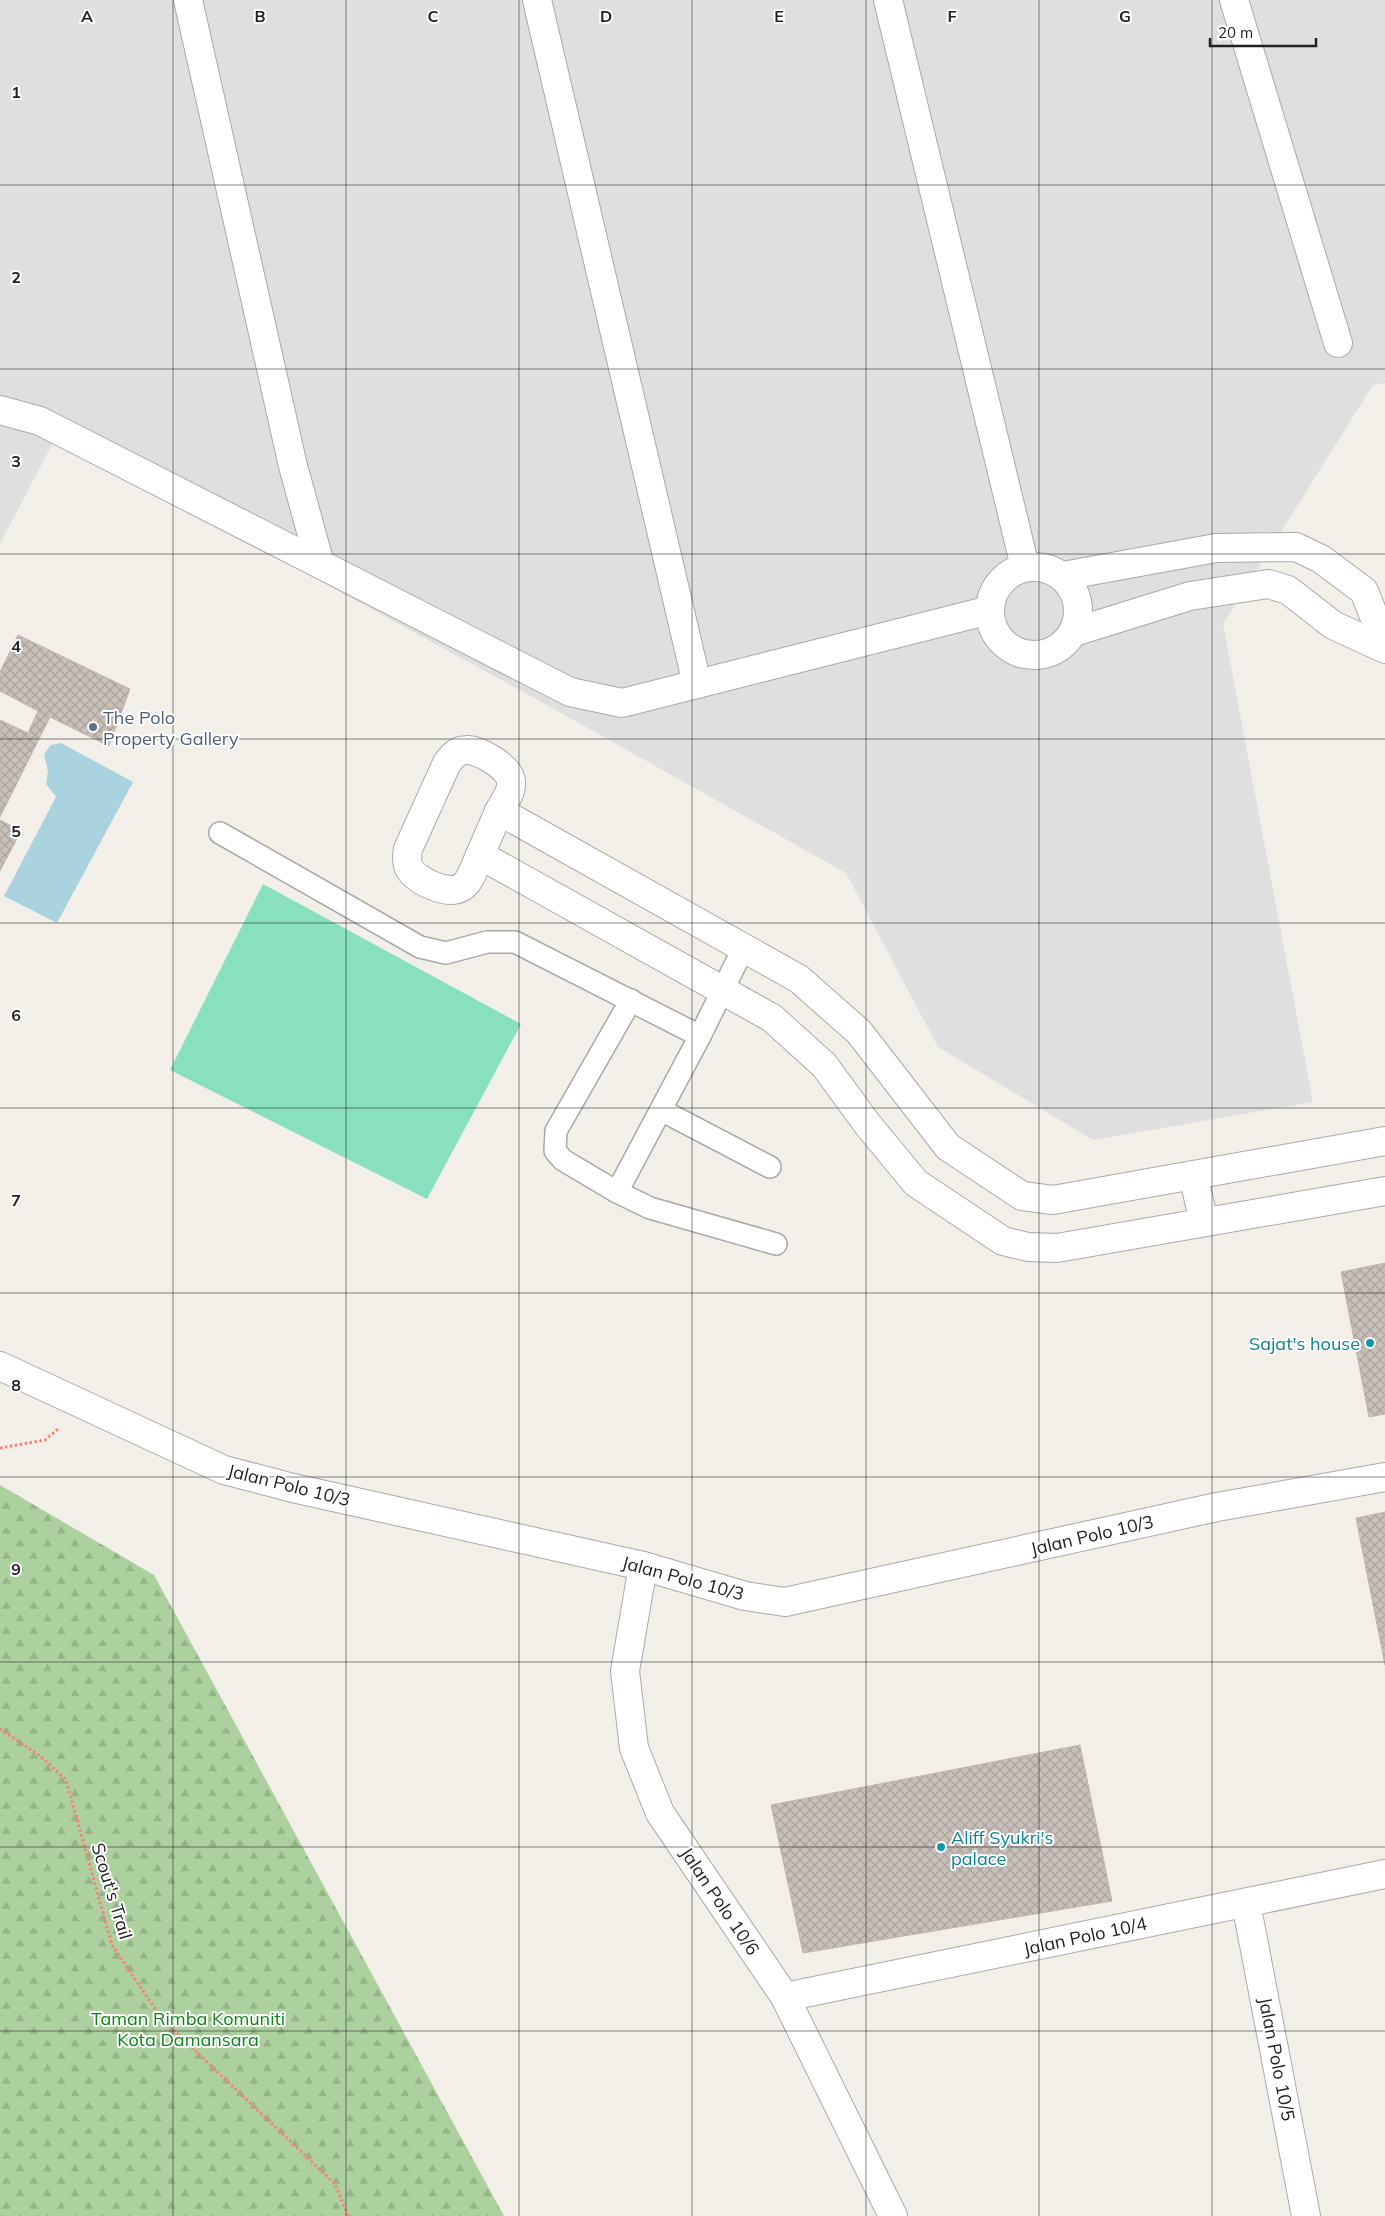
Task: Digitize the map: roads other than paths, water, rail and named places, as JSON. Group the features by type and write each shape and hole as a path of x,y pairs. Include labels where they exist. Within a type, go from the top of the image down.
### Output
{"street":[{"path":"188,0 292,466 320,564"},
{"path":"537,0 697,684"},
{"path":"888,0 1025,567"},
{"path":"1234,0 1338,343"},
{"path":"0,410 40,422 570,692 622,702 990,610"},
{"path":"1062,576 1216,548 1296,547 1321,559 1364,591 1385,644"},
{"path":"1025,567 1045,568 1062,576 1075,592 1079,612 1074,632 1061,647 1044,655 1024,655 1006,646 994,630 990,610 994,591 1007,575 1025,567"},
{"path":"1074,632 1190,596 1268,584 1288,590 1333,625 1385,649"},
{"path":"465,750 477,752 508,772 512,783 480,855 469,879 462,887 451,891 440,889 418,877 410,870 406,860 408,849 447,763 455,754 465,750"},
{"path":"499,811 800,978 859,1032 948,1147 1022,1196 1053,1200 1385,1141"},
{"path":"480,855 772,1018 824,1065 868,1125 916,1184 1003,1241 1028,1247 1057,1248 1385,1191"},
{"path":"1193,1175 1204,1222"},
{"name":"Jalan Polo 10/3","path":"0,1366 224,1470 293,1488 643,1566 745,1596 785,1602 1217,1507 1385,1477"},
{"name":"Jalan Polo 10/6","path":"643,1566 625,1671 634,1748 660,1813 785,1997 893,2216"},
{"name":"Jalan Polo 10/4","path":"785,1997 1385,1874"},
{"name":"Jalan Polo 10/5","path":"1246,1903 1306,2216"}],"lane":[{"path":"220,833 420,948 446,953 487,942 515,942 700,1036"},
{"path":"617,1192 700,1036 744,947"},
{"path":"631,1000 556,1131 555,1151 563,1160 617,1192 650,1208 776,1244"},
{"path":"661,1110 770,1166"}],"water":[{"path":"61,743 133,782 57,923 4,896 56,797 46,784 48,771 44,754 51,745"}],"place":[{"name":"The Polo Property Gallery","path":"93,727"},
{"name":"Sajat's house","path":"1370,1343"},
{"name":"Aliff Syukri's palace","path":"941,1847"}],"park label":[{"name":"Taman Rimba Komuniti Kota Damansara","path":"188,2028"}]}
